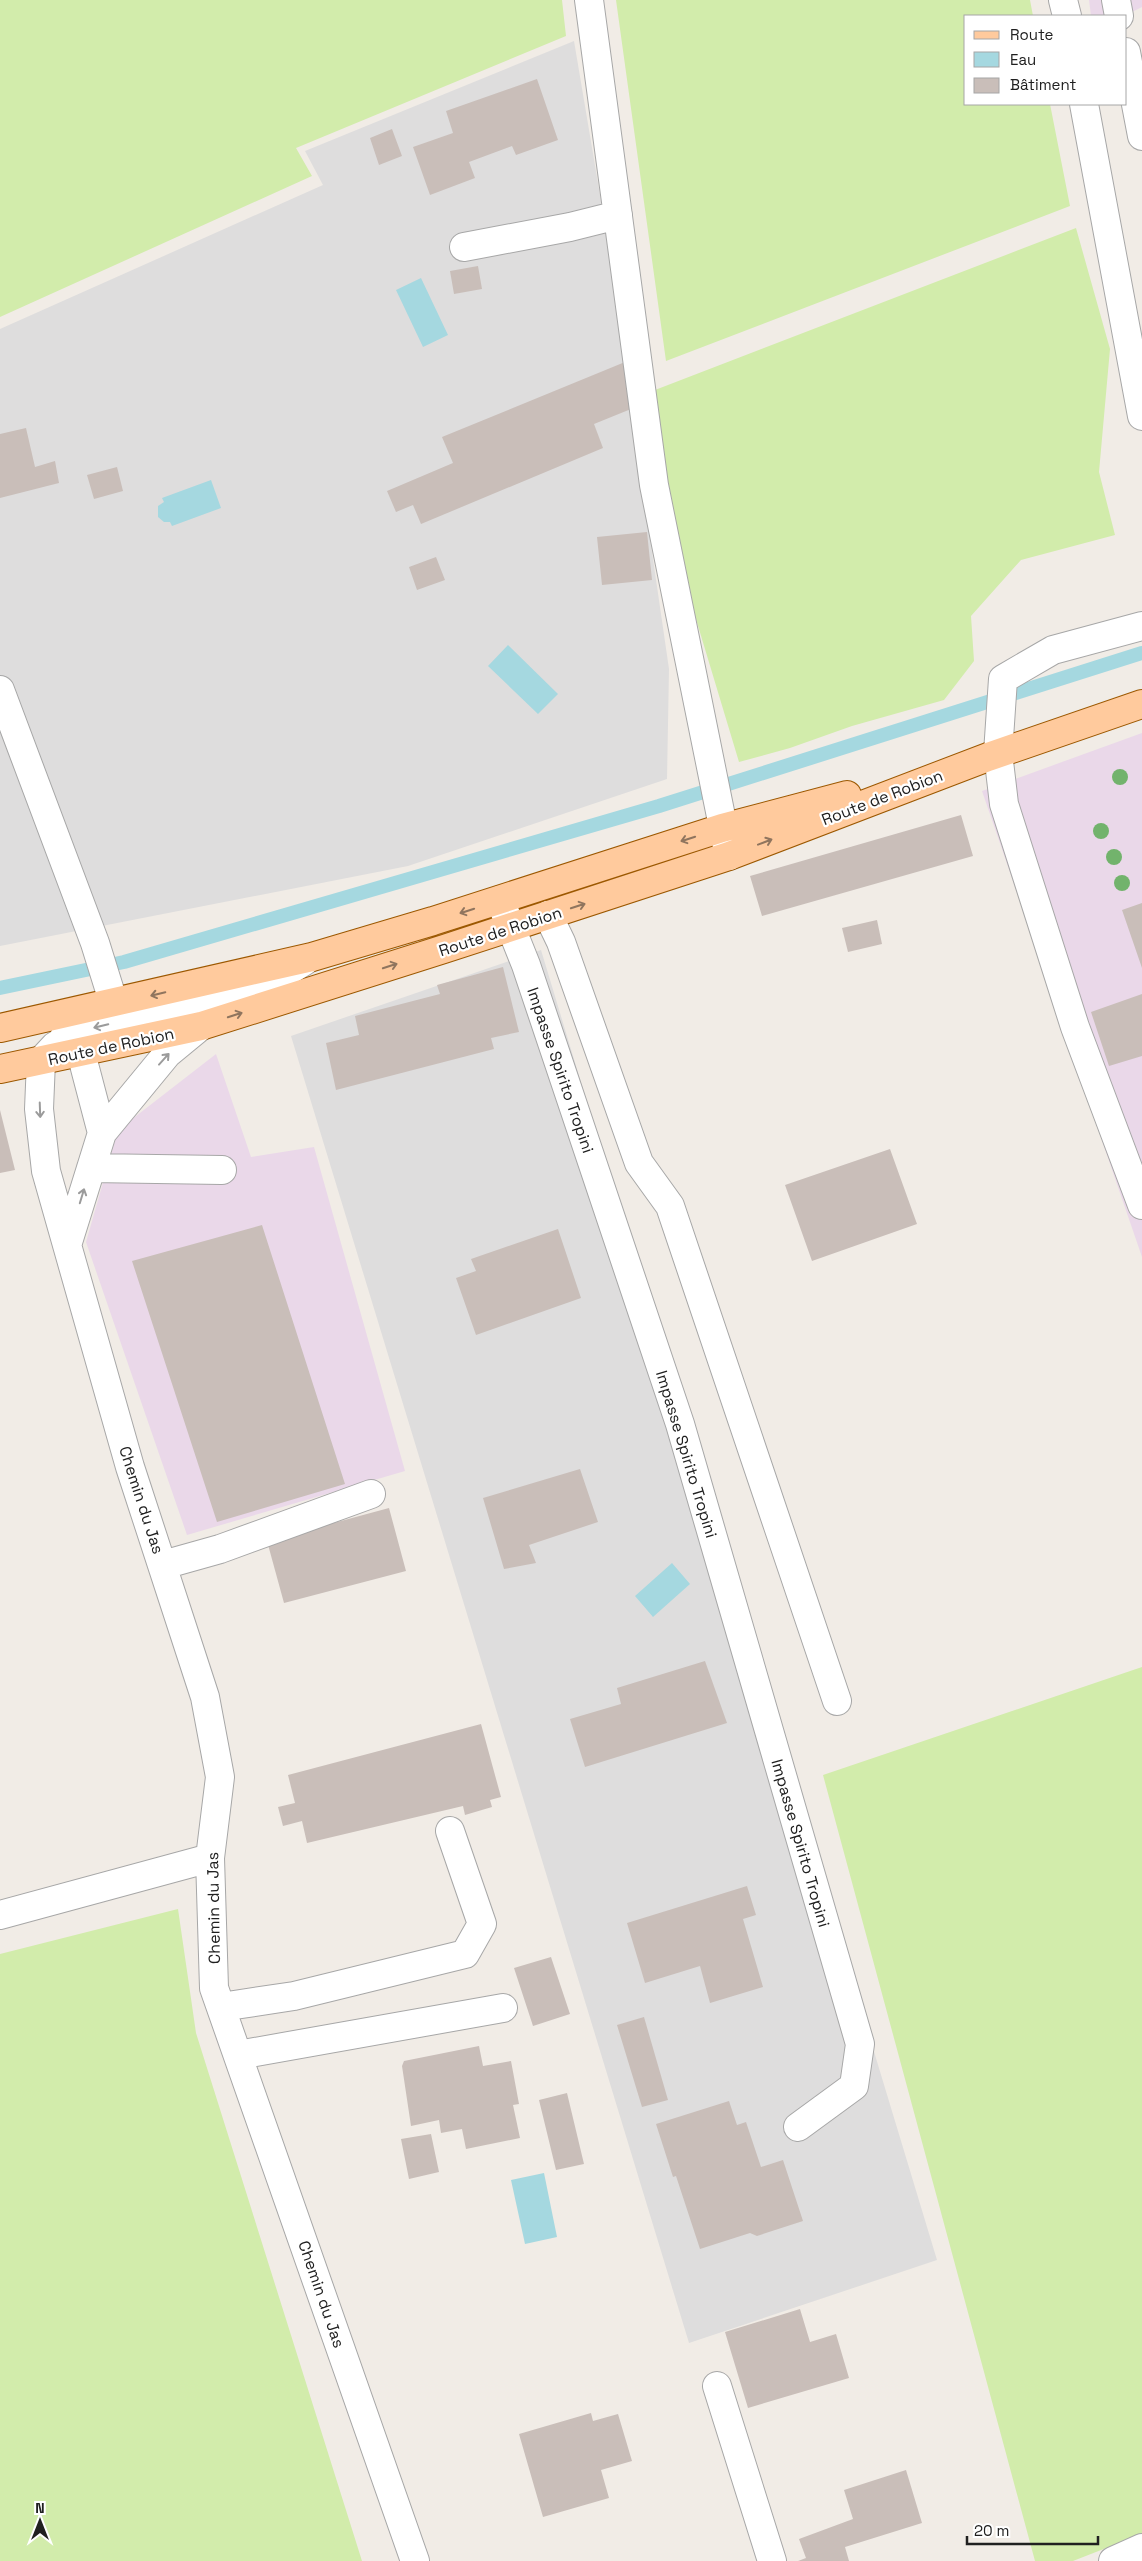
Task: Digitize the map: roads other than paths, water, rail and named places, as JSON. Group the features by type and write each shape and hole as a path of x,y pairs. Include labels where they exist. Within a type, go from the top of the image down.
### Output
{"main road":[{"name":"Route de Robion","path":"0,1069 41,1061 73,1046 201,1026 548,916 729,856 993,755 1142,704"},
{"name":"Route de Robion","path":"6,1027 114,1004 312,957 500,900 722,828 993,755"}],"street":[{"path":"590,0 654,485 729,856"},
{"path":"1063,0 1067,15"},
{"path":"1116,0 1119,15"},
{"path":"1127,57 1142,136"},
{"path":"1084,105 1142,416"},
{"path":"464,247 570,227 618,215"},
{"path":"1142,626 1053,650 1003,678 993,755 1004,804 1076,1027 1142,1206"},
{"path":"0,690 95,943 114,1004"},
{"name":"Impasse Spirito Tropini","path":"500,900 526,965 680,1424 860,2044 854,2086 798,2127"},
{"path":"548,916 561,942 639,1163 670,1206 837,1702"},
{"path":"102,1133 73,1046 80,1031 264,986 312,957"},
{"path":"68,1242 102,1133 167,1054 201,1026"},
{"path":"6,1027 39,1028 73,1046"},
{"name":"Chemin du Jas","path":"41,1061 39,1109 46,1171 68,1242 130,1467 206,1697 220,1777 210,1858 214,1988 415,2561"},
{"path":"91,1168 222,1170"},
{"path":"163,1565 220,1549 371,1494"},
{"path":"221,2007 294,1996 465,1954 482,1924 450,1831"},
{"path":"0,1915 210,1858"},
{"path":"238,2055 503,2008"},
{"path":"717,2386 772,2561"},
{"path":"1113,2561 1142,2548"}],"water":[{"path":"421,278 448,335 423,347 396,290"},
{"path":"211,480 221,508 172,526 170,522 164,522 158,517 158,506 164,502 162,498"},
{"path":"508,645 558,694 538,714 488,666"},
{"path":"672,1563 690,1584 653,1617 635,1596"},
{"path":"544,2173 557,2237 525,2244 511,2180"}],"waterway":[{"path":"0,988 124,962 659,806 1142,653"}]}
